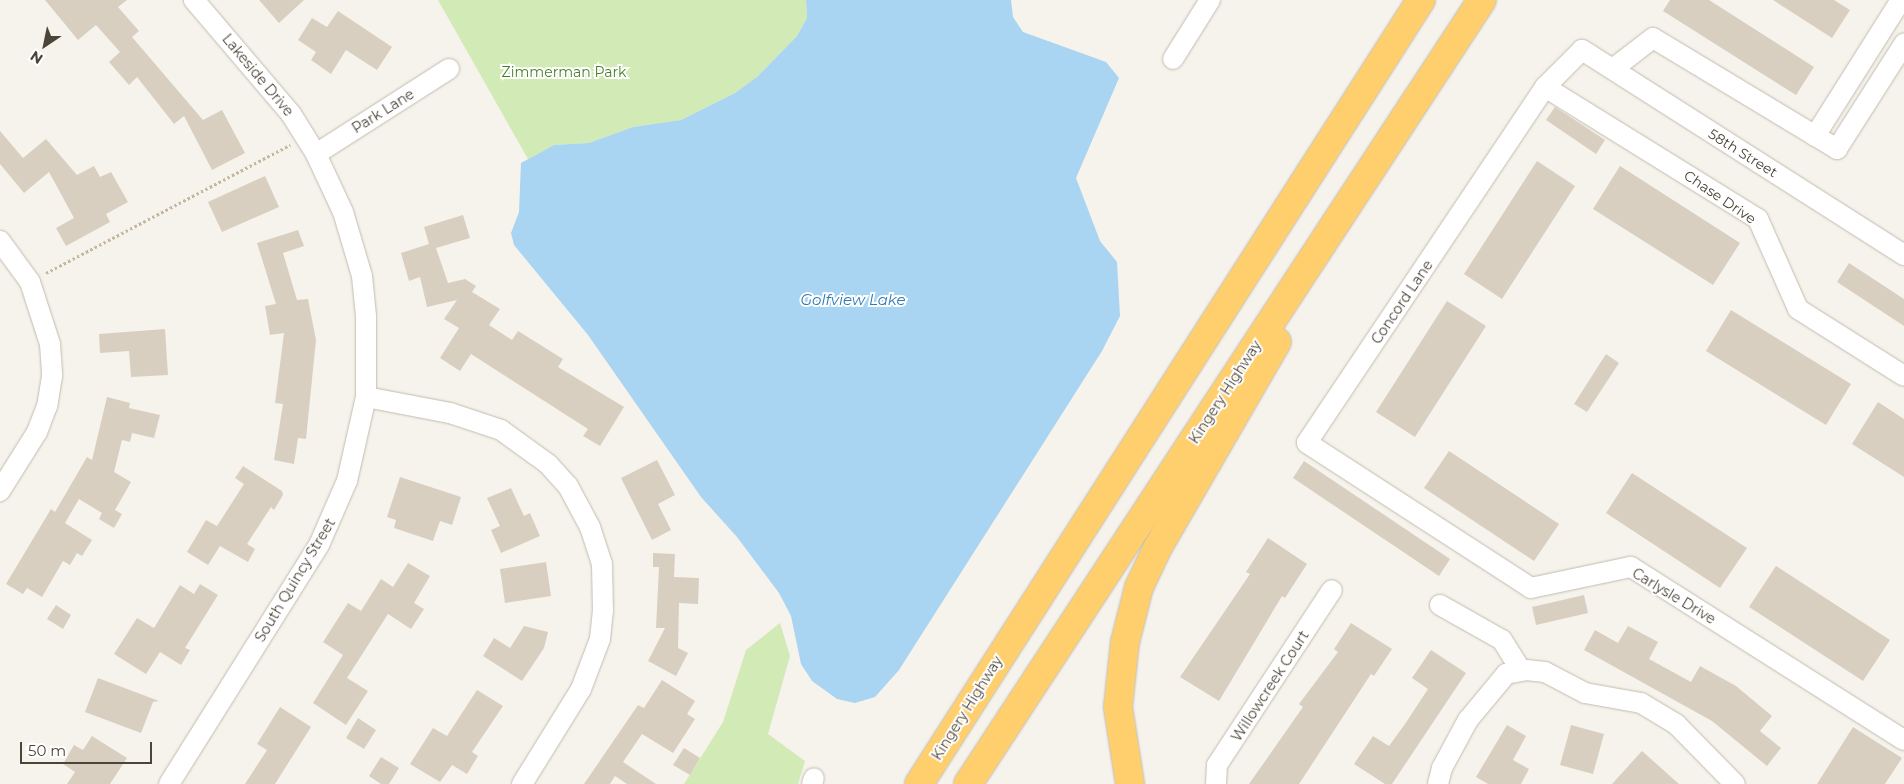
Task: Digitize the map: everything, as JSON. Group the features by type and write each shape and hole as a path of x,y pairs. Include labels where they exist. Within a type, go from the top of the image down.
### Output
{"highway":[{"name":"Kingery Highway","path":"919,784 1421,0"},
{"name":"Kingery Highway","path":"968,784 1482,0"},
{"path":"1130,784 1118,706 1125,642 1139,587 1158,547 1394,133"}],"street":[{"name":"Lakeside Drive","path":"194,0 278,96 316,154"},
{"path":"1174,59 1210,0"},
{"path":"1815,136 1901,0"},
{"path":"1614,68 1654,38 1837,149 1904,44"},
{"name":"58th Street","path":"1545,87 1582,50 1614,68 1904,255"},
{"name":"Park Lane","path":"316,154 449,69"},
{"name":"Chase Drive","path":"1545,87 1758,219 1798,309 1904,376"},
{"name":"Concord Lane","path":"1381,491 1307,444 1545,87"},
{"name":"South Quincy Street","path":"169,784 318,545 347,481 366,397 366,316 362,276 343,212 316,154"},
{"path":"0,241 30,282 50,344 52,376 47,406 37,432 0,491"},
{"path":"366,397 450,413 501,430 548,464 568,486 590,527 602,564 602,626 588,676 522,784"},
{"name":"Carlysle Drive","path":"1381,491 1532,588 1631,567 1904,740"},
{"name":"Willowcreek Court","path":"1216,784 1217,765 1332,590"},
{"path":"1440,605 1502,640 1520,671"},
{"path":"1438,784 1442,768 1468,720 1506,674 1520,671 1545,672 1585,693 1642,703 1676,724 1736,784"}],"path":[{"path":"30,282 305,137"}],"green space":[{"name":"Zimmerman Park","path":"438,0 806,0 807,18 797,36 757,77 735,93 681,120 633,127 589,143 554,145 528,159"},
{"path":"780,623 790,656 768,734 805,761 798,784 684,784 723,722 746,650"}],"water":[{"name":"Golfview Lake","path":"806,0 1011,0 1013,17 1023,32 1106,62 1119,78 1076,178 1100,241 1117,262 1120,316 1102,351 899,670 875,697 855,703 837,699 812,681 801,664 791,616 779,593 737,537 701,497 588,335 514,245 511,233 519,212 521,163 554,145 589,143 633,127 681,120 735,93 757,77 797,36 807,18"}],"building":[{"path":"45,0 127,0 118,7 139,31 132,37 203,120 222,110 245,153 212,170 184,116 174,124 137,77 129,85 109,62 120,52 96,25 78,40"},
{"path":"259,0 304,0 279,23"},
{"path":"1670,0 1709,0 1814,67 1796,95 1663,11"},
{"path":"1773,0 1834,0 1850,10 1832,38"},
{"path":"338,11 392,47 377,70 346,50 331,74 311,60 316,52 298,40 312,18 327,27"},
{"path":"1555,107 1605,140 1596,154 1546,120"},
{"path":"0,131 23,158 46,139 77,175 94,166 100,177 111,172 128,202 106,214 110,222 66,246 56,228 74,218 49,172 24,193 0,164"},
{"path":"1537,161 1575,186 1502,299 1464,274"},
{"path":"1620,166 1740,243 1713,285 1593,209"},
{"path":"265,176 279,207 222,232 208,202"},
{"path":"463,215 470,238 436,248 448,283 465,279 476,286 472,292 500,309 489,325 512,340 518,331 563,359 558,367 624,407 600,446 583,436 588,429 471,354 460,371 440,358 459,328 444,319 457,300 427,307 420,277 409,281 401,253 429,244 424,227"},
{"path":"298,230 304,246 283,253 297,300 308,299 316,340 306,439 298,438 294,464 274,460 283,404 275,403 284,333 270,335 265,306 276,304 257,243"},
{"path":"1849,263 1904,299 1904,326 1837,282"},
{"path":"1447,301 1486,326 1415,437 1376,412"},
{"path":"1731,310 1851,384 1826,425 1706,351"},
{"path":"165,329 168,375 131,377 129,351 100,353 99,334"},
{"path":"1606,354 1619,363 1587,412 1574,404"},
{"path":"107,397 130,403 129,408 160,415 154,438 132,433 130,442 122,440 114,472 131,482 115,510 122,514 114,528 99,519 102,513 79,499 65,523 92,540 82,556 77,553 70,565 63,561 42,597 27,588 23,594 6,584 51,509 55,512 87,457 92,460"},
{"path":"1878,402 1904,419 1904,477 1852,444"},
{"path":"1449,451 1559,524 1534,561 1424,488"},
{"path":"657,460 675,495 658,504 671,530 652,540 621,478"},
{"path":"1304,461 1450,559 1439,576 1293,478"},
{"path":"243,466 282,491 283,495 274,510 271,507 247,544 255,549 248,562 220,546 208,565 187,552 206,520 217,526 244,484 235,478"},
{"path":"1632,473 1747,548 1720,588 1606,513"},
{"path":"400,477 461,497 452,525 440,521 433,541 394,528 396,520 387,517"},
{"path":"511,488 524,516 530,513 540,536 501,553 491,530 500,526 487,498"},
{"path":"1268,538 1307,564 1285,598 1282,596 1219,701 1180,677 1250,574 1246,572"},
{"path":"653,553 675,554 674,577 699,578 698,604 679,603 678,648 688,653 676,676 648,661 665,628 656,628 659,567 653,567"},
{"path":"546,562 551,596 505,603 500,569"},
{"path":"408,563 430,576 414,603 424,609 411,629 388,614 347,678 368,691 346,725 313,703 343,655 323,642 348,603 361,611 381,579 393,587"},
{"path":"1776,566 1890,640 1863,681 1749,607"},
{"path":"200,584 218,595 185,648 190,650 181,665 160,652 146,674 114,654 137,618 154,628 180,585 194,594"},
{"path":"1584,595 1588,613 1536,625 1532,607"},
{"path":"56,605 71,615 63,629 47,619"},
{"path":"1351,623 1392,649 1374,676 1371,674 1299,784 1249,784 1303,707 1299,704 1338,652 1334,649"},
{"path":"524,626 548,632 544,648 522,681 483,656 494,638 510,648"},
{"path":"1628,626 1658,642 1649,659 1691,682 1700,666 1736,686 1772,716 1760,731 1781,748 1767,766 1712,721 1584,650 1595,630 1618,643"},
{"path":"1431,650 1466,673 1392,784 1385,784 1354,764 1373,736 1389,746 1405,724 1428,689 1412,678"},
{"path":"98,678 159,701 153,702 141,733 85,712"},
{"path":"662,680 695,701 687,714 695,719 673,753 642,734 623,762 656,784 627,784 615,776 610,784 584,784 638,705 644,708"},
{"path":"477,690 503,706 472,752 478,756 467,774 452,765 440,782 410,764 433,728 447,736"},
{"path":"280,707 311,727 275,784 245,784 267,750 257,744"},
{"path":"358,718 376,730 364,749 346,738"},
{"path":"1507,725 1526,736 1513,760 1529,769 1521,784 1488,784 1476,777"},
{"path":"1571,725 1604,734 1593,774 1560,765"},
{"path":"1853,727 1902,758 1885,784 1817,784"},
{"path":"92,736 127,758 110,784 67,784 75,772 63,764 74,745 83,750"},
{"path":"684,748 700,758 690,775 673,765"},
{"path":"1642,751 1679,784 1612,784"},
{"path":"381,757 399,768 389,784 381,784 369,776"}]}
